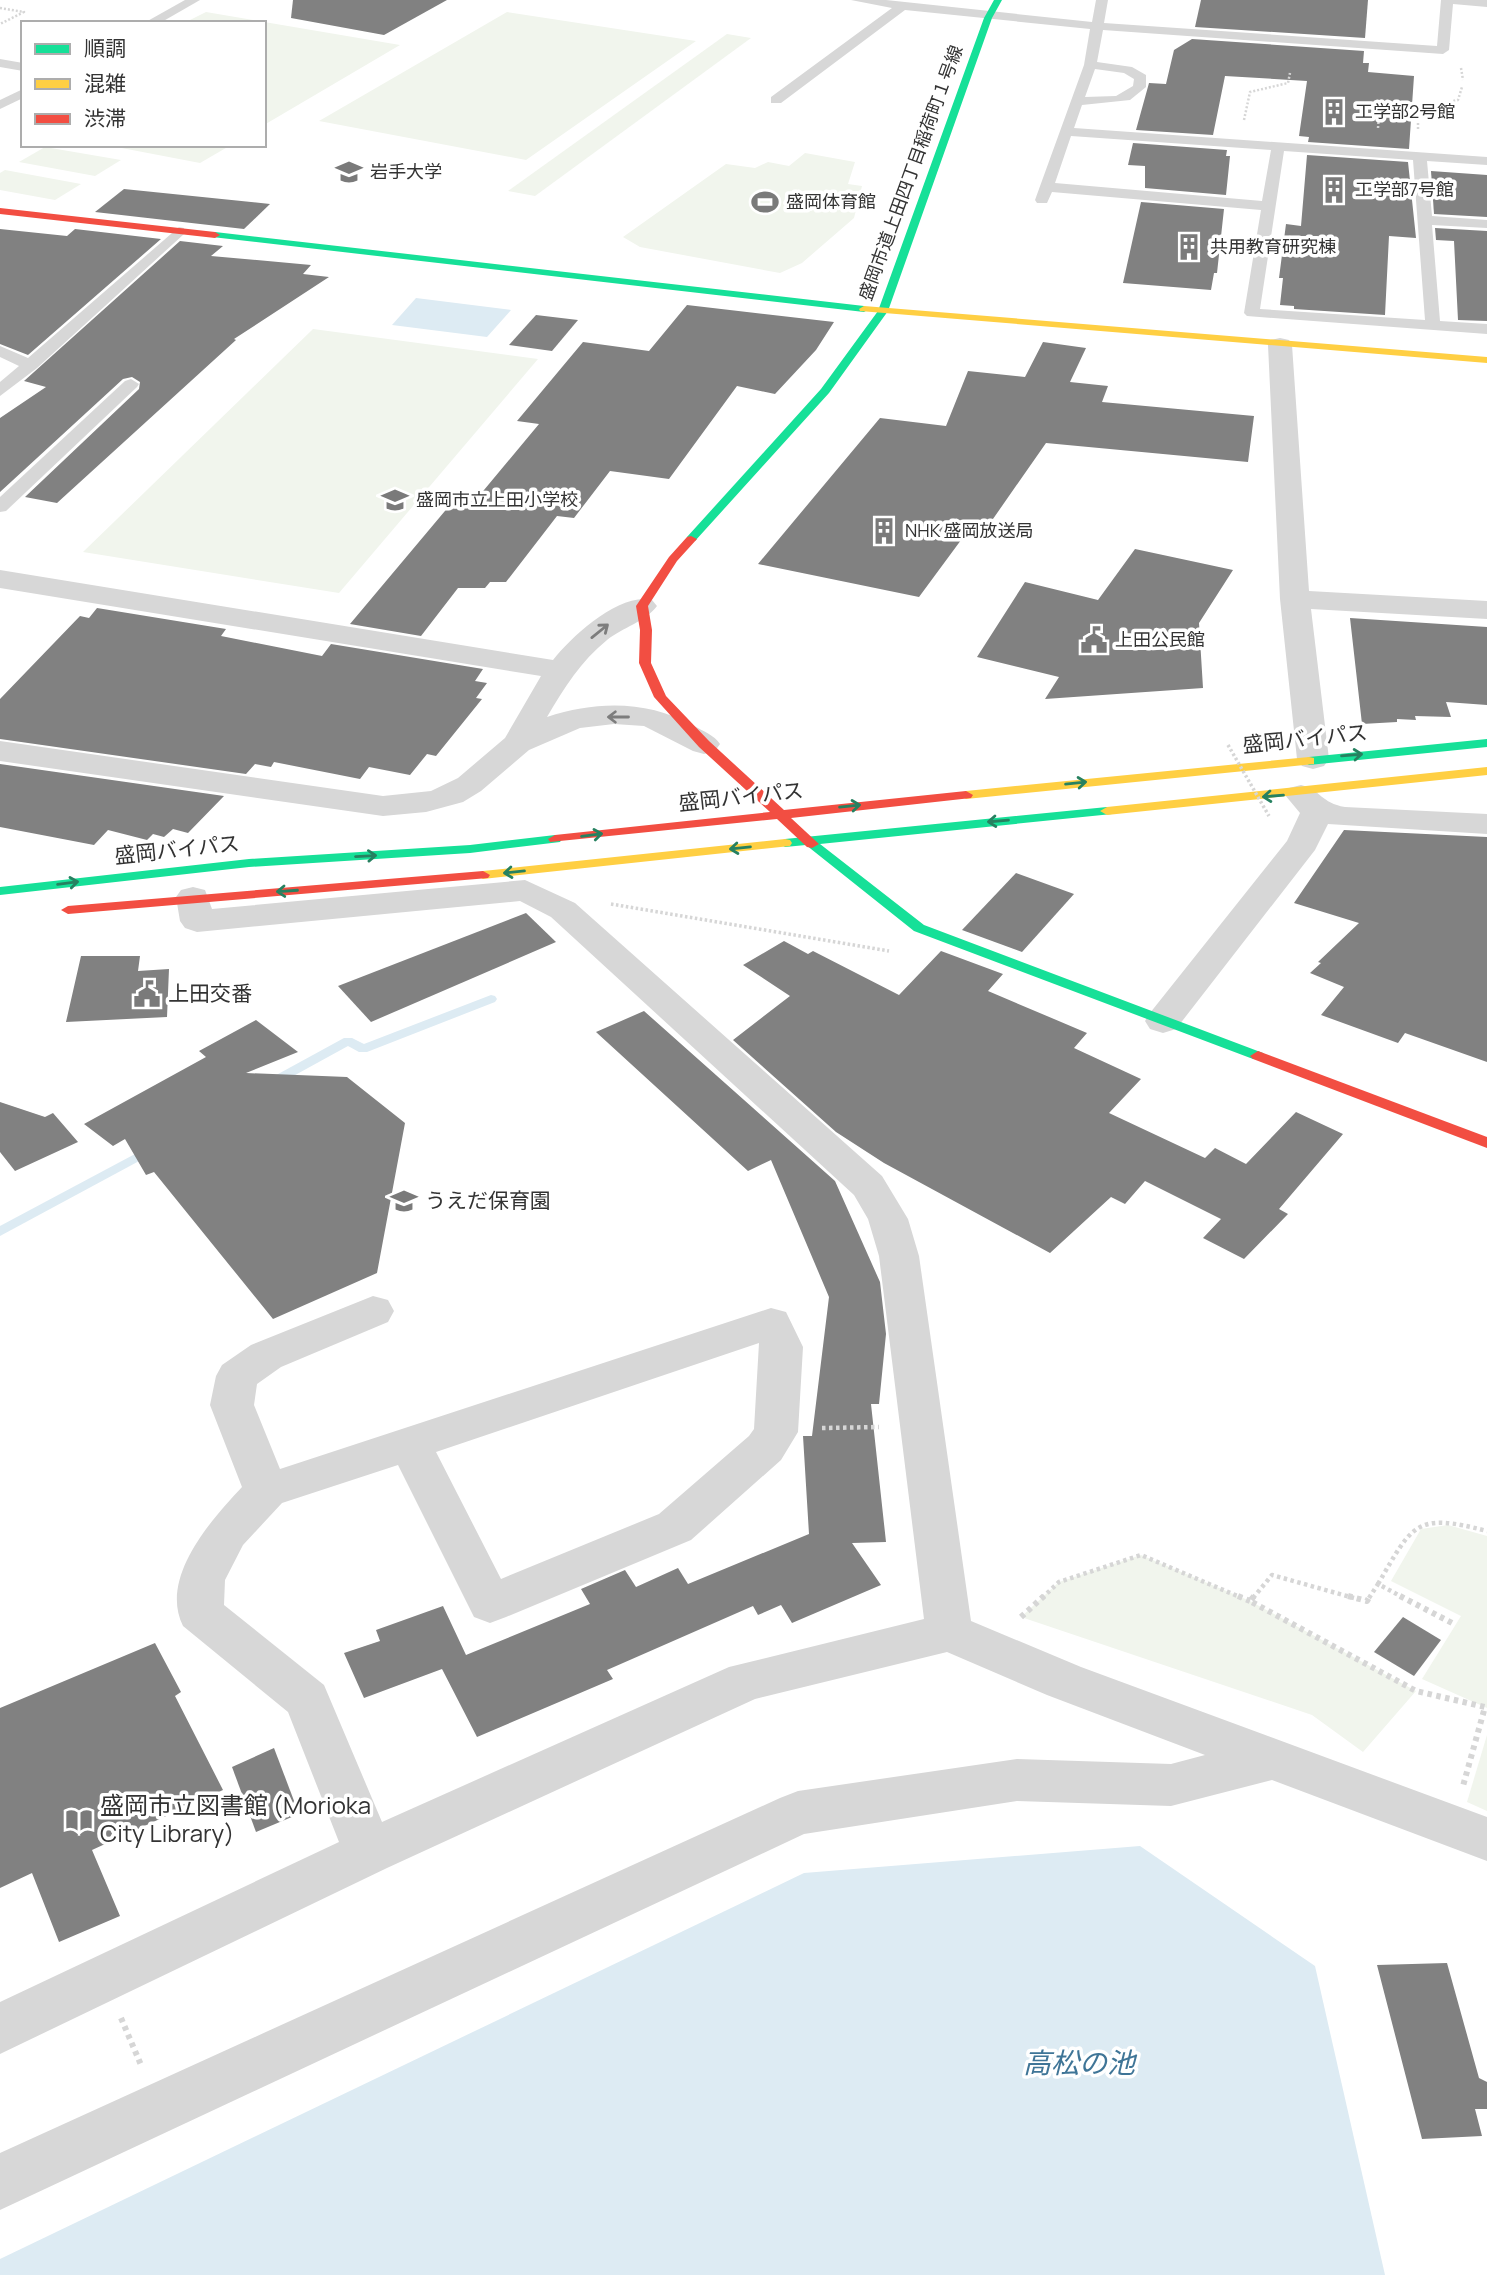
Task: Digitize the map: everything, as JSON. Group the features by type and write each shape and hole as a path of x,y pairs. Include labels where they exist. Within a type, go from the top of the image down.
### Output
{"main road":[{"name":"盛岡市道上田四丁目稲荷町１号線","path":"642,606 673,559 825,391 883,311 988,18 998,0"},
{"path":"0,211 883,311 1487,360"},
{"path":"642,606 646,630 645,663 660,697 704,744 782,813 808,840 919,928 1487,1143"},
{"name":"盛岡バイパス","path":"0,891 249,863 470,849 782,813 1487,743"},
{"path":"55,912 193,897 509,873 808,840 1308,803 1487,771"}],"street":[{"path":"1280,345 1296,599 1313,759"},
{"path":"0,579 558,670"},
{"path":"1296,599 1487,610"},
{"path":"517,744 558,670 613,620 642,606"},
{"path":"0,751 220,785 383,806 419,803 452,795 484,776 517,744 547,728 576,720 612,716 647,717 704,744"},
{"path":"1163,1021 1303,843 1308,803 1345,817 1487,824"},
{"path":"193,897 197,921 525,890 562,910 868,1185 888,1219 899,1256 949,1632"},
{"path":"266,1491 232,1405 237,1376 266,1356 373,1311"},
{"path":"369,1852 307,1699 200,1613 202,1580 227,1532 266,1491 771,1323 782,1347 776,1432 765,1448 675,1528 489,1604 410,1444"},
{"path":"0,2029 369,1852 746,1681 949,1632 1064,1681 1469,1832"},
{"path":"0,2182 798,1813 1017,1780 1171,1786 1273,1759"}],"lane":[{"path":"154,21 194,0"},
{"path":"857,0 988,18 1443,50 1447,0 1487,3"},
{"path":"1041,203 1090,65 1102,0"},
{"path":"776,100 902,6"},
{"path":"0,62 21,66"},
{"path":"1077,101 1122,98 1140,88 1141,78 1134,73 1090,65"},
{"path":"0,105 21,94"},
{"path":"1067,132 1487,161"},
{"path":"1278,147 1252,313 1487,329"},
{"path":"1420,157 1433,326"},
{"path":"1048,187 1267,206"},
{"path":"1426,220 1487,224"},
{"path":"0,391 179,231"},
{"path":"0,351 31,365"},
{"path":"0,507 131,384"}],"path":[{"path":"0,8 24,12 0,24"},
{"path":"1250,92 1288,83 1290,73"},
{"path":"1395,112 1458,100 1462,87"},
{"path":"1377,154 1380,102 1428,106"},
{"path":"1228,745 1269,816"},
{"path":"554,906 614,904 894,952"},
{"path":"1250,1601 1272,1575 1367,1601 1409,1532 1419,1522 1447,1519 1487,1531"},
{"path":"1021,1617 1059,1583 1141,1555 1250,1601 1416,1691 1485,1707 1469,1832"},
{"path":"1378,1584 1454,1624"},
{"path":"105,1978 158,2107"}],"shaded area":[{"path":"206,12 259,21 188,21"},
{"path":"507,12 696,41 526,160 319,121"},
{"path":"266,22 400,45 266,124"},
{"path":"727,34 751,38 535,196 508,191"},
{"path":"45,147 121,160 95,176 19,162"},
{"path":"116,147 228,147 200,163"},
{"name":"盛岡体育館","path":"805,153 855,162 848,184 862,186 854,218 802,263 780,273 640,247 623,237 726,164 755,168 768,162 789,166"},
{"path":"5,170 81,184 55,200 0,190 0,173"},
{"path":"313,329 538,359 339,593 83,552"},
{"path":"1448,1525 1487,1536 1487,1708 1422,1679 1461,1616 1391,1581 1421,1529"},
{"path":"1141,1555 1250,1601 1416,1691 1363,1752 1312,1715 1021,1617 1059,1582"},
{"path":"1487,1735 1487,1811 1467,1802"}],"water":[{"path":"416,298 511,310 487,337 392,325"},
{"name":"高松の池","path":"1140,1846 1315,1966 1385,2275 0,2275 0,2259 804,1873"}],"building":[{"path":"293,0 447,0 384,35 291,18"},
{"path":"1201,0 1368,0 1365,38 1195,27"},
{"path":"1192,39 1364,51 1363,63 1369,63 1368,72 1414,76 1409,149 1308,142 1309,137 1299,136 1307,81 1225,76 1213,135 1136,130 1149,83 1166,84 1174,50"},
{"path":"1133,143 1227,150 1226,156 1230,156 1226,195 1145,188 1145,166 1128,165"},
{"path":"1307,155 1408,162 1416,238 1389,236 1385,315 1294,309 1294,306 1280,305 1283,278 1279,278 1286,224 1301,226"},
{"path":"1431,171 1487,175 1487,217 1434,214"},
{"path":"124,189 270,204 244,229 95,212"},
{"name":"共用教育研究棟","path":"1141,202 1224,209 1217,273 1214,273 1211,290 1123,283"},
{"path":"1435,228 1487,231 1487,321 1458,320 1454,241 1436,240"},
{"path":"0,229 67,236 75,229 161,239 28,355 0,344"},
{"path":"180,241 223,246 211,256 311,265 303,274 329,277 234,339 236,340 57,503 25,497 139,389 140,382 132,377 123,379 0,492 0,418 46,387 24,381"},
{"name":"盛岡市立上田小学校","path":"687,305 834,322 816,350 775,394 737,386 669,479 610,471 574,518 557,516 506,582 490,582 485,588 458,588 421,636 350,624 455,499 474,502 539,424 517,421 583,342 649,351"},
{"path":"536,315 578,320 552,351 509,345"},
{"path":"1043,342 1086,348 1070,382 1108,386 1102,402 1254,416 1248,462 1046,443 979,539 964,536 919,597 758,564 880,418 946,426 968,371 1025,377"},
{"name":"上田公民館","path":"1135,549 1233,570 1199,623 1203,688 1045,699 1059,677 977,657 1025,582 1098,600"},
{"path":"97,608 226,629 221,636 322,656 331,644 483,669 475,681 487,683 476,698 482,699 436,756 427,754 410,775 369,767 360,779 274,762 271,767 255,764 246,774 0,739 0,699 80,616 89,618"},
{"path":"1350,618 1487,627 1487,705 1446,702 1451,717 1415,716 1416,720 1397,719 1397,722 1362,724"},
{"path":"0,764 224,796 188,833 173,829 164,837 153,834 147,840 108,830 94,845 0,827"},
{"path":"1344,830 1487,837 1487,1062 1405,1033 1398,1043 1321,1015 1344,987 1310,973 1359,923 1294,903"},
{"path":"1016,873 1074,894 1022,952 962,930"},
{"path":"526,913 556,942 371,1022 338,986"},
{"path":"784,941 808,954 813,951 899,995 941,951 1003,974 988,991 1087,1033 1074,1048 1141,1079 1109,1113 1205,1158 1215,1148 1246,1164 1296,1112 1343,1134 1279,1209 1288,1214 1244,1259 1203,1238 1221,1219 1145,1181 1125,1204 1111,1197 1050,1253 884,1163 836,1132 733,1040 790,996 743,965"},
{"path":"81,956 140,956 138,971 169,969 167,1017 66,1022"},
{"path":"644,1011 835,1181 880,1282 886,1334 879,1404 871,1404 886,1542 852,1543 881,1585 792,1623 781,1605 758,1615 753,1606 607,1670 613,1679 477,1737 442,1669 364,1698 344,1653 380,1641 376,1630 443,1606 466,1655 590,1604 581,1589 625,1570 636,1587 678,1568 688,1584 809,1534 803,1436 812,1436 829,1297 771,1160 748,1171 596,1032"},
{"path":"256,1020 298,1052 246,1073 347,1077 405,1123 377,1273 273,1319 154,1172 146,1175 125,1139 113,1146 84,1124 206,1057 199,1051"},
{"path":"0,1102 45,1117 53,1113 78,1142 15,1171 0,1152"},
{"path":"1403,1617 1441,1640 1414,1676 1374,1652"},
{"name":"盛岡市立図書館 (Morioka City Library)","path":"155,1643 181,1692 175,1696 223,1790 92,1850 120,1916 59,1942 32,1873 0,1888 0,1708"},
{"path":"274,1748 299,1814 256,1832 232,1767"},
{"path":"1447,1963 1479,2078 1487,2082 1487,2109 1475,2109 1482,2136 1422,2139 1377,1965"}],"waterway":[{"path":"273,1082 348,1041 363,1049 491,999"},
{"path":"0,1232 150,1150"}],"traffic: fast":[{"path":"691,539 825,391 883,311 988,18 998,0"},
{"path":"215,235 864,309"},
{"path":"1309,761 1487,743"},
{"path":"785,843 1107,811"},
{"path":"0,891 249,863 470,849 555,839"},
{"path":"812,844 919,928 1258,1056"}],"traffic: slow":[{"path":"864,309 1487,360"},
{"path":"966,795 1309,761"},
{"path":"1107,811 1487,771"},
{"path":"483,875 785,843"}],"traffic: jam":[{"path":"0,211 215,235"},
{"path":"691,539 673,559 642,606 646,630 645,663 660,697 704,744 812,844"},
{"path":"555,839 966,795"},
{"path":"68,910 483,875"},
{"path":"1258,1056 1487,1143"}],"place":[{"name":"工学部2号館","path":"1334,112"},
{"name":"岩手大学","path":"349,172"},
{"name":"工学部7号館","path":"1334,190"},
{"name":"盛岡体育館","path":"765,202"},
{"name":"共用教育研究棟","path":"1189,247"},
{"name":"盛岡市立上田小学校","path":"395,500"},
{"name":"NHK 盛岡放送局","path":"884,531"},
{"name":"上田公民館","path":"1094,640"},
{"name":"上田交番","path":"147,994"},
{"name":"うえだ保育園","path":"404,1201"},
{"name":"盛岡市立図書館 (Morioka City Library)","path":"79,1820"}]}
